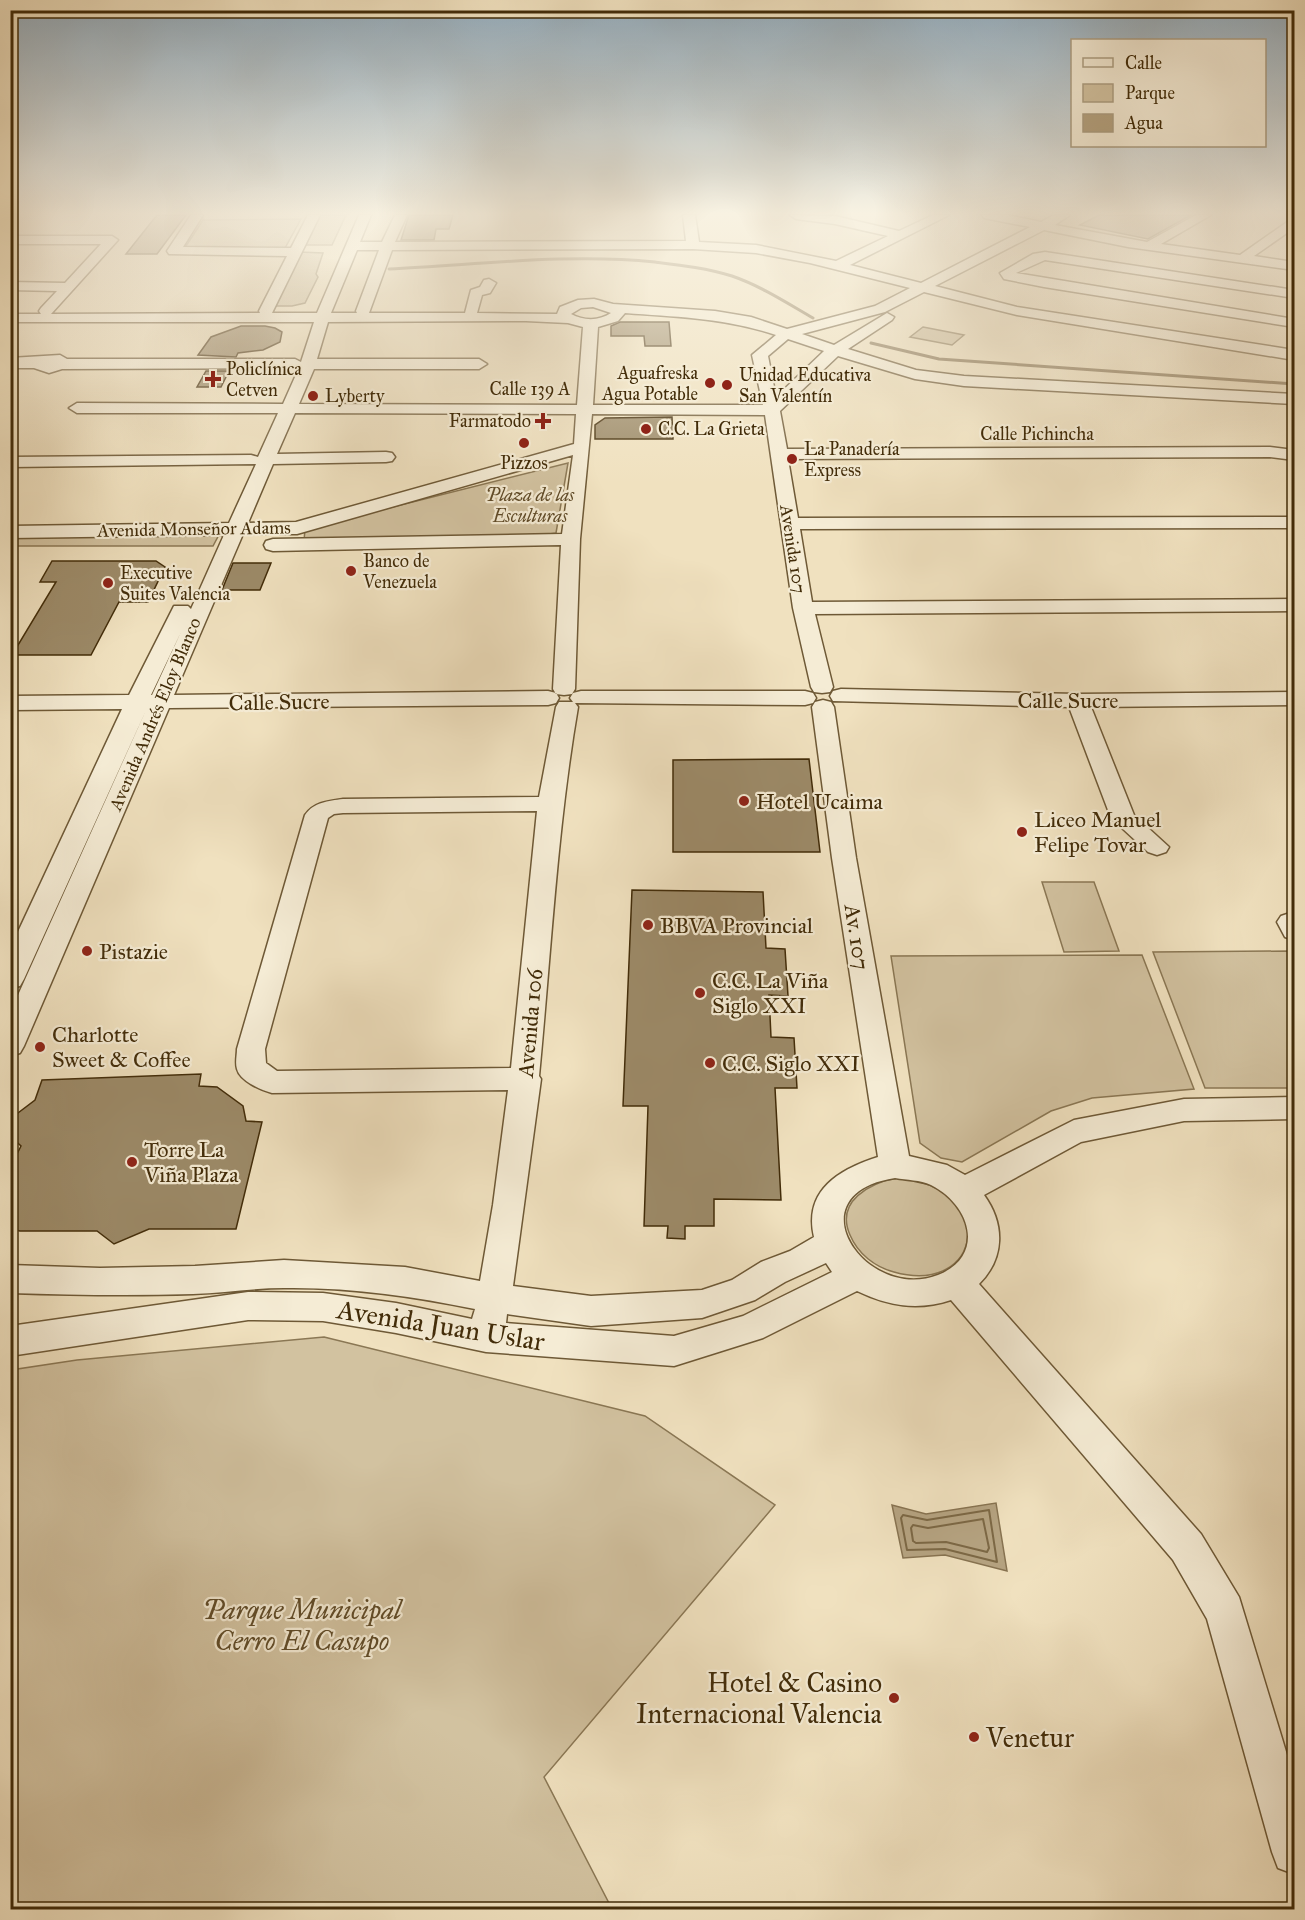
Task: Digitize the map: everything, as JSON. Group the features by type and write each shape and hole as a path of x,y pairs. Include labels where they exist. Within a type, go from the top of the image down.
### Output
{"street":[{"path":"46,311 52,305"},
{"path":"266,311 269,305"},
{"name":"Avenida Andrés Eloy Blanco","path":"10,979 148,703 301,364 321,305"},
{"name":"Avenida Andrés Eloy Blanco","path":"317,315 322,305"},
{"path":"363,311 365,305"},
{"path":"471,311 473,305"},
{"path":"10,318 568,313 590,305"},
{"path":"597,305 614,313 719,322 784,337"},
{"path":"760,355 784,337 891,305"},
{"path":"772,410 831,354 905,305"},
{"path":"990,305 1017,311 1294,355"},
{"path":"1017,311 1023,305"},
{"path":"1180,305 1294,323"},
{"path":"10,311 266,311 317,315 363,311 523,311 568,313 591,323 614,313 715,315 746,320 831,354 915,381 964,388 1294,399"},
{"name":"Avenida 106","path":"486,1337 494,1298 526,1079 550,804 565,698 571,539 582,447 591,323"},
{"name":"Avenida 107","path":"753,330 772,410 803,608 823,697"},
{"path":"10,363 40,363 54,359 61,361 61,364 479,364"},
{"path":"1012,388 1294,406"},
{"name":"Calle 139 A","path":"77,408 772,410"},
{"name":"Avenida Monseñor Adams","path":"274,537 297,528 582,447"},
{"name":"Calle Pichincha","path":"779,454 1270,452 1294,454"},
{"path":"10,462 386,457"},
{"path":"790,525 1294,522"},
{"name":"Avenida Monseñor Adams","path":"10,532 224,538"},
{"name":"Avenida Monseñor Adams","path":"10,546 274,537 571,539"},
{"path":"803,608 1294,605"},
{"name":"Calle Sucre","path":"10,704 565,698 823,697 1078,701 1294,699"},
{"name":"Av. 107","path":"823,697 844,858 895,1166"},
{"path":"1078,701 1123,818 1137,833 1157,847"},
{"name":"Avenida Andrés Eloy Blanco","path":"10,1046 148,703"},
{"path":"526,1079 272,1082 251,1068 251,1049 317,815 327,808 343,806 550,804"},
{"path":"963,1191 1074,1132 1184,1110 1294,1108"},
{"path":"895,1166 928,1171 963,1191 975,1206 983,1222 986,1240 981,1257 972,1272 957,1283 934,1292 908,1293 882,1287 858,1275 842,1260 832,1243 827,1222 831,1202 843,1186 861,1173 895,1166"},
{"name":"Avenida Juan Uslar","path":"10,1279 100,1282 195,1280 284,1274 337,1276 405,1281 494,1298 591,1311 702,1304 743,1290 773,1272 801,1261 832,1243"},
{"name":"Avenida Juan Uslar","path":"10,1341 248,1306 323,1307 396,1318 486,1337 674,1351 751,1328 858,1275"},
{"path":"957,1283 1188,1547 1225,1611 1294,1852"}],"green space":[{"path":"273,305 298,305 292,306"},
{"path":"923,327 964,335 952,345 910,337"},
{"name":"Plaza de las Esculturas","path":"568,463 556,533 535,536 304,541 305,529"},
{"path":"221,531 213,546 11,546 10,532"},
{"path":"1042,882 1094,882 1119,951 1064,952"},
{"path":"1288,951 1294,965 1294,1088 1205,1088 1153,952"},
{"path":"1142,955 1194,1089 1092,1098 1051,1111 962,1162 941,1158 920,1143 891,956"},
{"path":"897,1178 930,1186 953,1200 965,1218 968,1238 961,1256 946,1269 924,1276 894,1272 868,1259 853,1242 847,1223 847,1212 851,1203 866,1189"},
{"name":"Parque Municipal Cerro El Casupo","path":"324,1337 645,1416 775,1505 544,1777 612,1909 11,1909 11,1370 77,1360"}],"water":[{"path":"996,1503 1007,1571 945,1555 903,1558 892,1505 926,1514"}],"building":[{"path":"620,322 669,322 671,346 645,346 644,336 611,336 611,326"},
{"path":"241,326 275,328 282,332 280,342 263,350 238,353 236,357 198,355 211,337"},
{"name":"Policlínica Cetven","path":"206,371 229,371 221,387 197,387"},
{"name":"C.C. La Grieta","path":"672,417 673,439 595,439 595,425 605,418"},
{"name":"Executive Suites Valencia","path":"52,561 156,561 165,567 148,602 119,602 91,655 12,655 56,582 40,582"},
{"path":"233,563 271,563 260,590 222,590"},
{"name":"Hotel Ucaima","path":"809,759 820,852 673,852 673,760"},
{"name":"C.C. Siglo XXI","path":"632,890 763,892 766,948 785,949 788,996 769,995 771,1037 794,1038 797,1088 775,1088 781,1200 714,1199 714,1226 685,1226 685,1239 667,1238 668,1226 644,1226 648,1106 623,1106"},
{"name":"Torre La Viña Plaza","path":"201,1074 199,1086 217,1087 243,1106 246,1121 262,1122 236,1229 149,1229 114,1244 97,1231 10,1229 10,1168 21,1146 10,1136 10,1119 35,1100 42,1080"}],"waterway":[{"path":"790,305 813,318"},
{"path":"871,343 939,359 1294,384"}],"place":[{"name":"Policlínica Cetven","path":"213,379"},
{"name":"Aguafreska Agua Potable","path":"710,383"},
{"name":"Unidad Educativa San Valentín","path":"727,385"},
{"name":"Lyberty","path":"313,396"},
{"name":"Farmatodo","path":"543,421"},
{"name":"C.C. La Grieta","path":"646,429"},
{"name":"Pizzos","path":"524,443"},
{"name":"La Panadería Express","path":"792,459"},
{"name":"Banco de Venezuela","path":"351,571"},
{"name":"Executive Suites Valencia","path":"108,583"},
{"name":"Hotel Ucaima","path":"744,801"},
{"name":"Liceo Manuel Felipe Tovar","path":"1022,832"},
{"name":"BBVA Provincial","path":"648,925"},
{"name":"Pistazie","path":"87,951"},
{"name":"C.C. La Viña Siglo XXI","path":"700,993"},
{"name":"Charlotte Sweet & Coffee","path":"40,1047"},
{"name":"C.C. Siglo XXI","path":"710,1063"},
{"name":"Torre La Viña Plaza","path":"132,1162"},
{"name":"Hotel & Casino Internacional Valencia","path":"894,1698"},
{"name":"Venetur","path":"974,1737"}]}
